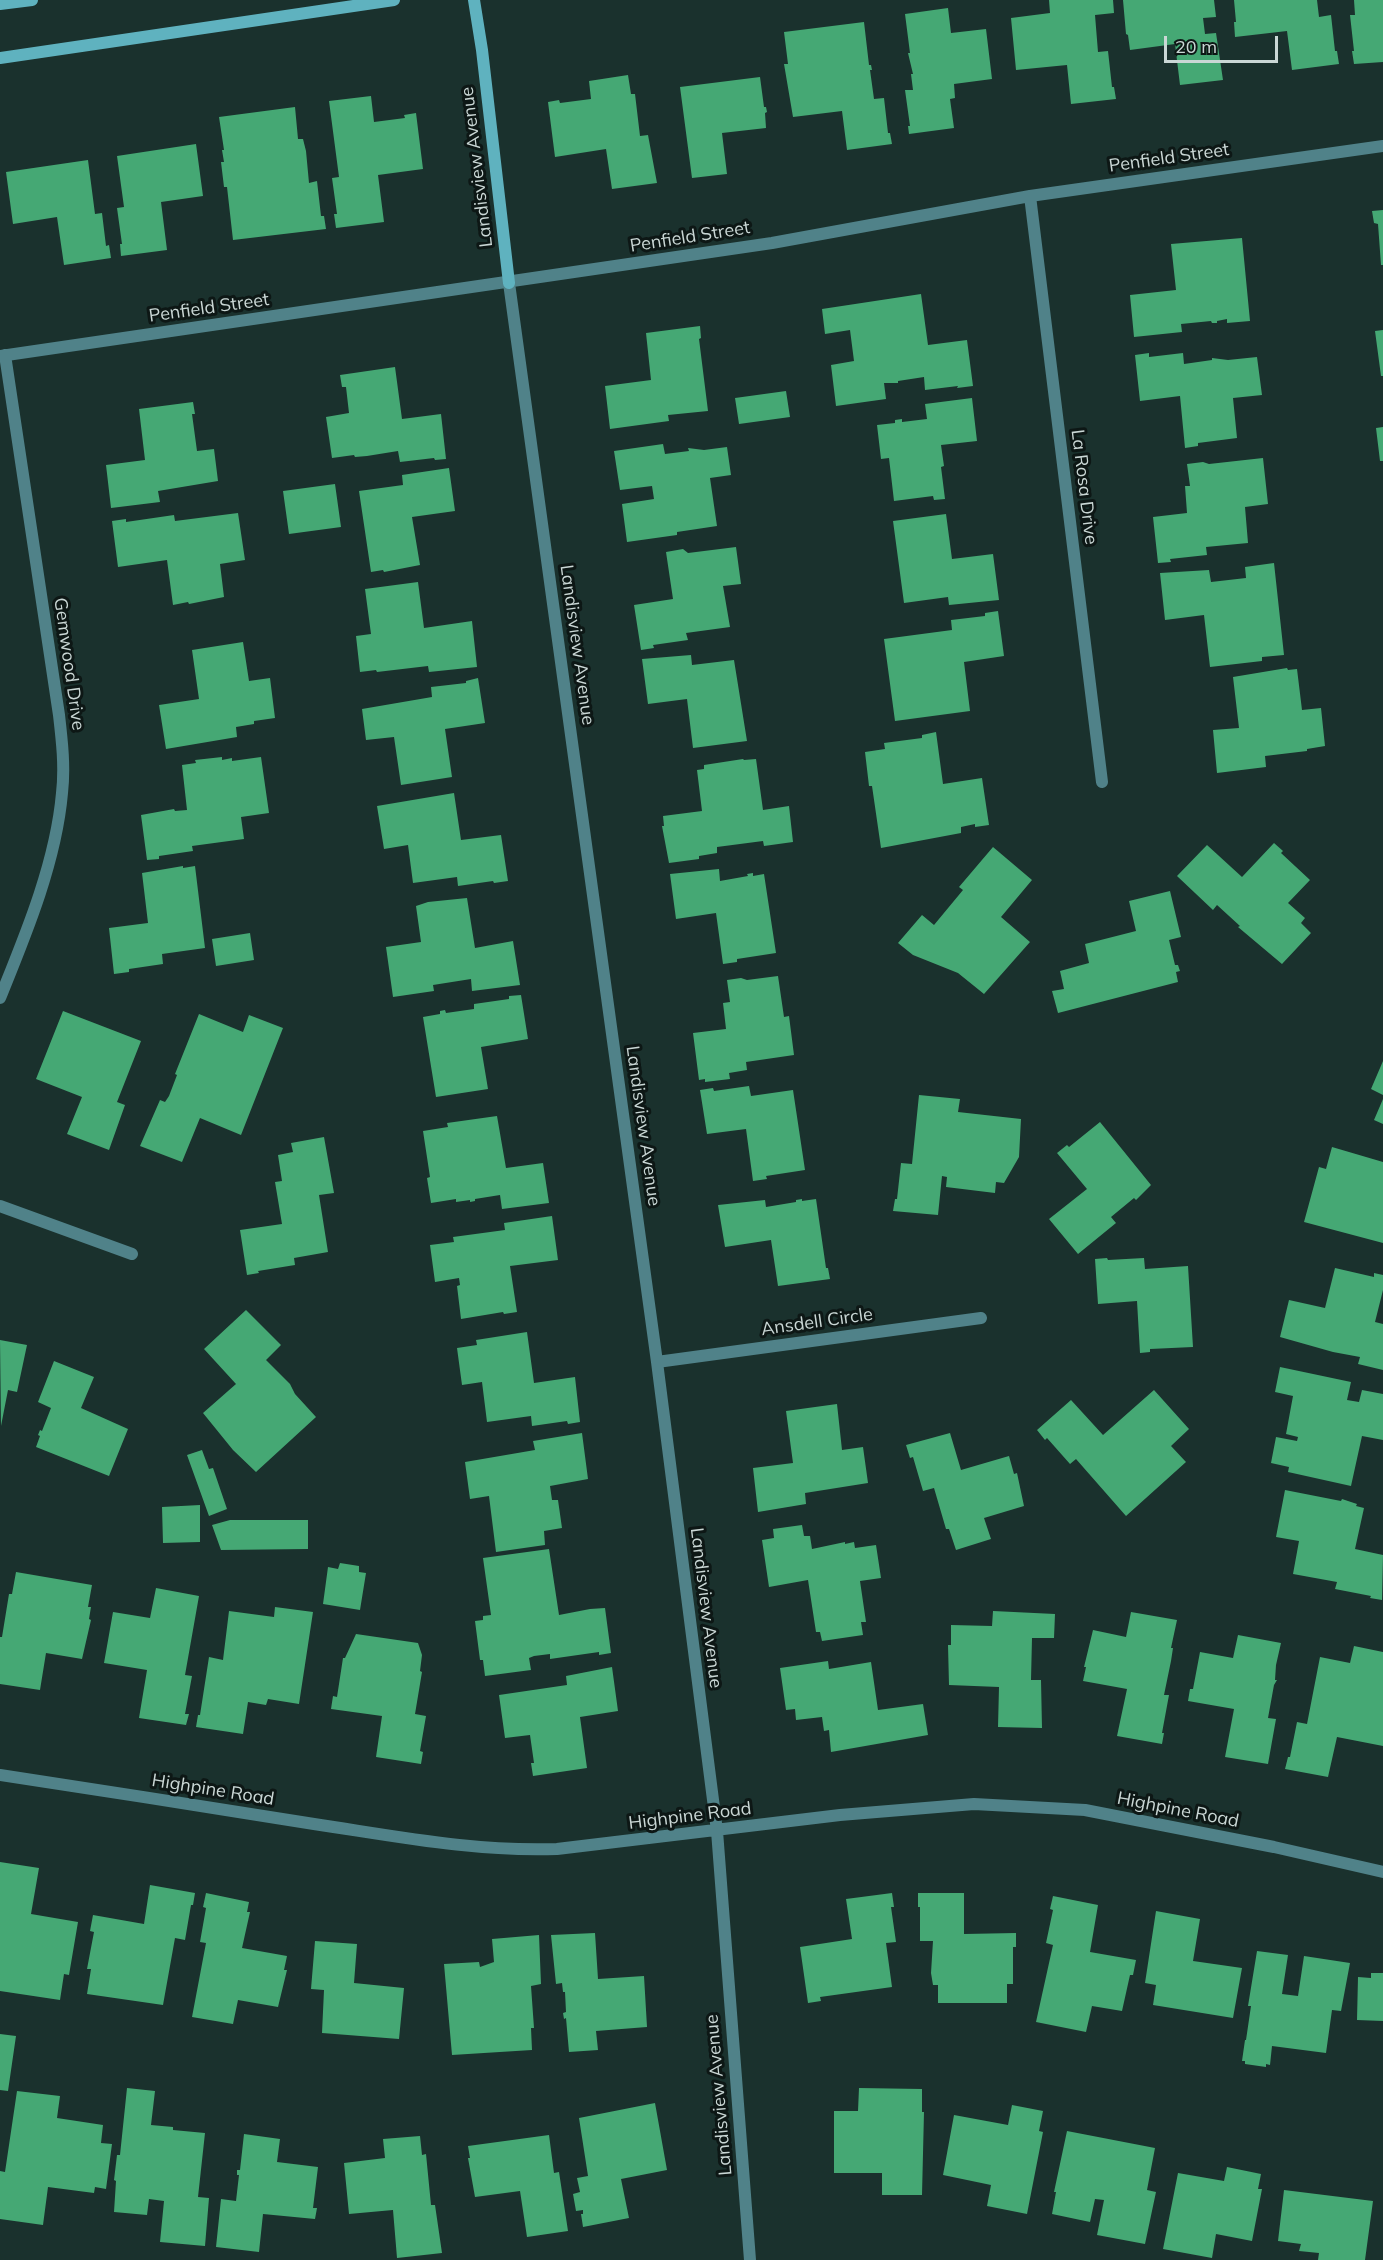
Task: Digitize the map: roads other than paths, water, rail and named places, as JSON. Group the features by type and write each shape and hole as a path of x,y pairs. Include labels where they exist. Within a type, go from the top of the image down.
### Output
{"main road":[{"path":"0,4 32,0"},
{"path":"0,58 394,0"},
{"name":"Landisview Avenue","path":"474,0 482,50 509,283"}],"street":[{"name":"Penfield Street","path":"3,355 509,283 772,243 1030,196 1383,146"},
{"name":"La Rosa Drive","path":"1030,196 1102,782"},
{"name":"Landisview Avenue","path":"509,283 657,1362 717,1831 750,2260"},
{"name":"Gemwood Drive","path":"0,998 5,970 51,859 62,794 63,754 58,704 3,355"},
{"path":"0,1206 132,1254"},
{"name":"Ansdell Circle","path":"657,1362 981,1318"},
{"name":"Highpine Road","path":"0,1775 490,1849 557,1849 840,1815 974,1804 1074,1809 1274,1847 1383,1872"}]}
